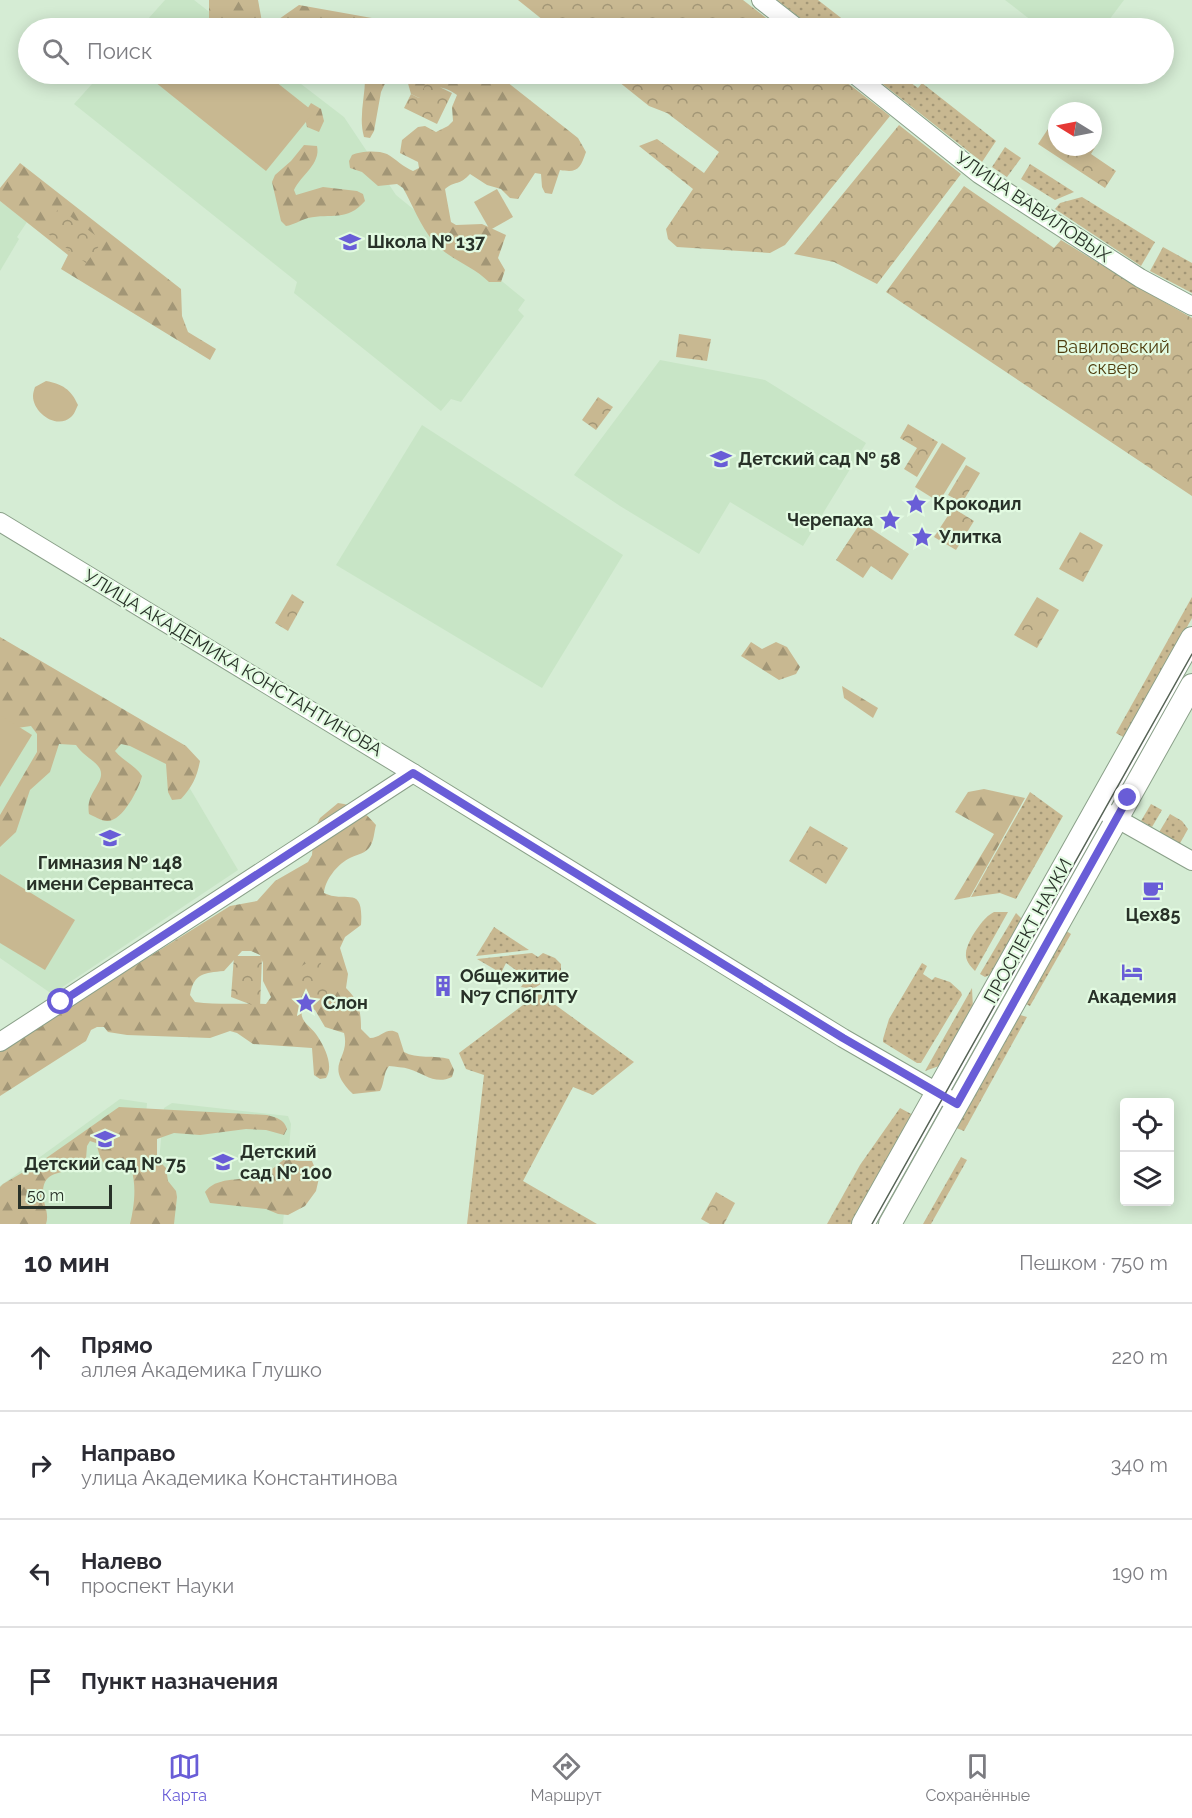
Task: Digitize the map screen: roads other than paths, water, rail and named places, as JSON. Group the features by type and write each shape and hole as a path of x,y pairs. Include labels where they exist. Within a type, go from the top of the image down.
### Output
{"main road":[{"name":"ПРОСПЕКТ НАУКИ","path":"863,1224 1192,638"},
{"name":"ПРОСПЕКТ НАУКИ","path":"890,1224 1192,685"}],"street":[{"path":"761,0 784,18"},
{"name":"УЛИЦА ВАВИЛОВЫХ","path":"866,84 979,174 1140,278 1192,306"},
{"name":"УЛИЦА АКАДЕМИКА КОНСТАНТИНОВА","path":"0,522 843,1038 957,1104"},
{"path":"0,1042 413,773"},
{"path":"1097,807 1192,861"}],"tram line":[{"path":"872,1224 1192,654"}],"place":[{"name":"Школа № 137","path":"350,242"},
{"name":"Детский сад № 58","path":"721,459"},
{"name":"Крокодил","path":"916,504"},
{"name":"Черепаха","path":"890,520"},
{"name":"Улитка","path":"922,537"},
{"name":"Гимназия № 148 имени Сервантеса","path":"110,838"},
{"name":"Цех85","path":"1153,890"},
{"name":"Академия","path":"1132,972"},
{"name":"Общежитие №7 СПбГЛТУ","path":"443,986"},
{"name":"Слон","path":"306,1003"},
{"name":"Детский сад № 75","path":"105,1139"},
{"name":"Детский сад № 100","path":"223,1162"}],"park label":[{"name":"Вавиловский сквер","path":"1113,357"}]}
